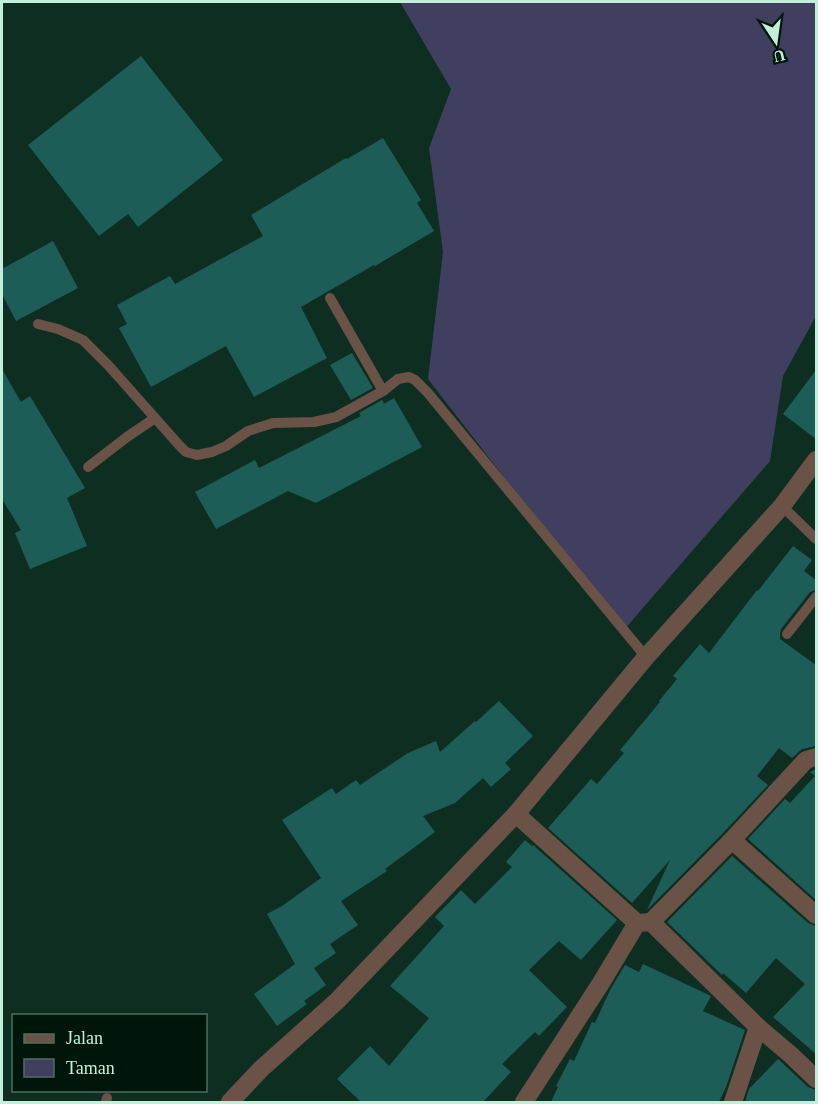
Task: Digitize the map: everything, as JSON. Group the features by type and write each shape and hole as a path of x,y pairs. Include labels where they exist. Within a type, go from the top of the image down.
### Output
{"street":[{"path":"230,1102 261,1069 337,1001 516,814 646,657 782,506 816,460"},
{"path":"524,1102 644,923 732,840 806,760 816,757"},
{"path":"516,814 644,923 816,1079"},
{"path":"732,840 816,915"},
{"path":"733,1102 758,1027"}],"lane":[{"path":"330,298 383,391"},
{"path":"38,324 58,329 83,340 186,452 197,454 212,452 226,446 248,431 273,423 314,422 336,417 398,380 409,377 415,380 646,657"},
{"path":"88,467 155,418"},
{"path":"782,506 816,539"},
{"path":"787,634 816,597"}],"green space":[{"path":"400,2 816,2 816,316 783,376 770,461 623,631 428,379 443,252 429,148 451,89"}],"building":[{"path":"141,56 223,160 138,227 128,214 99,236 28,145"},
{"path":"383,138 421,200 417,203 434,231 301,307 327,358 254,397 226,346 151,387 119,328 127,324 117,305 170,276 175,284 263,236 251,215"},
{"path":"53,241 78,288 16,321 2,294 2,269"},
{"path":"352,353 373,388 351,400 330,365"},
{"path":"2,369 21,402 30,396 85,488 67,498 87,546 30,569 15,533 21,530 2,499"},
{"path":"816,370 816,439 783,414"},
{"path":"394,398 422,447 316,503 288,491 216,529 195,492 255,460 259,468 361,416 359,413 382,400 384,404"},
{"path":"793,546 812,560 804,571 816,580 816,590 810,592 781,629 780,639 816,665 816,746 802,749 792,758 779,748 757,776 768,785 647,910 670,860 632,903 548,828 591,779 597,784 624,753 620,750 677,679 673,676 700,644 709,653"},
{"path":"499,701 533,736 505,763 511,769 491,787 483,778 455,803 423,816 435,832 385,869 387,871 341,901 358,925 330,944 336,953 314,968 326,985 304,1001 307,1004 277,1026 254,994 295,964 267,914 321,878 282,820 332,788 336,794 356,780 360,785 408,753 436,741 440,752"},
{"path":"816,769 816,900 748,839 785,799 790,803 815,776 810,772"},
{"path":"525,840 617,920 581,960 559,941 529,970 567,1007 539,1036 535,1032 502,1064 511,1072 483,1102 361,1102 337,1079 370,1046 389,1066 429,1018 390,986 444,926 435,917 461,890 475,904 512,867 506,862"},
{"path":"732,856 808,923 816,926 816,1054 773,1017 805,984 776,958 746,993 723,973 722,975 667,922"},
{"path":"643,964 711,996 703,1011 745,1030 719,1102 551,1102 558,1087 556,1086 570,1059 574,1061 592,1022 595,1023 610,990 625,965 639,972"},
{"path":"778,1059 808,1087 816,1090 816,1102 745,1102 749,1089"}]}
